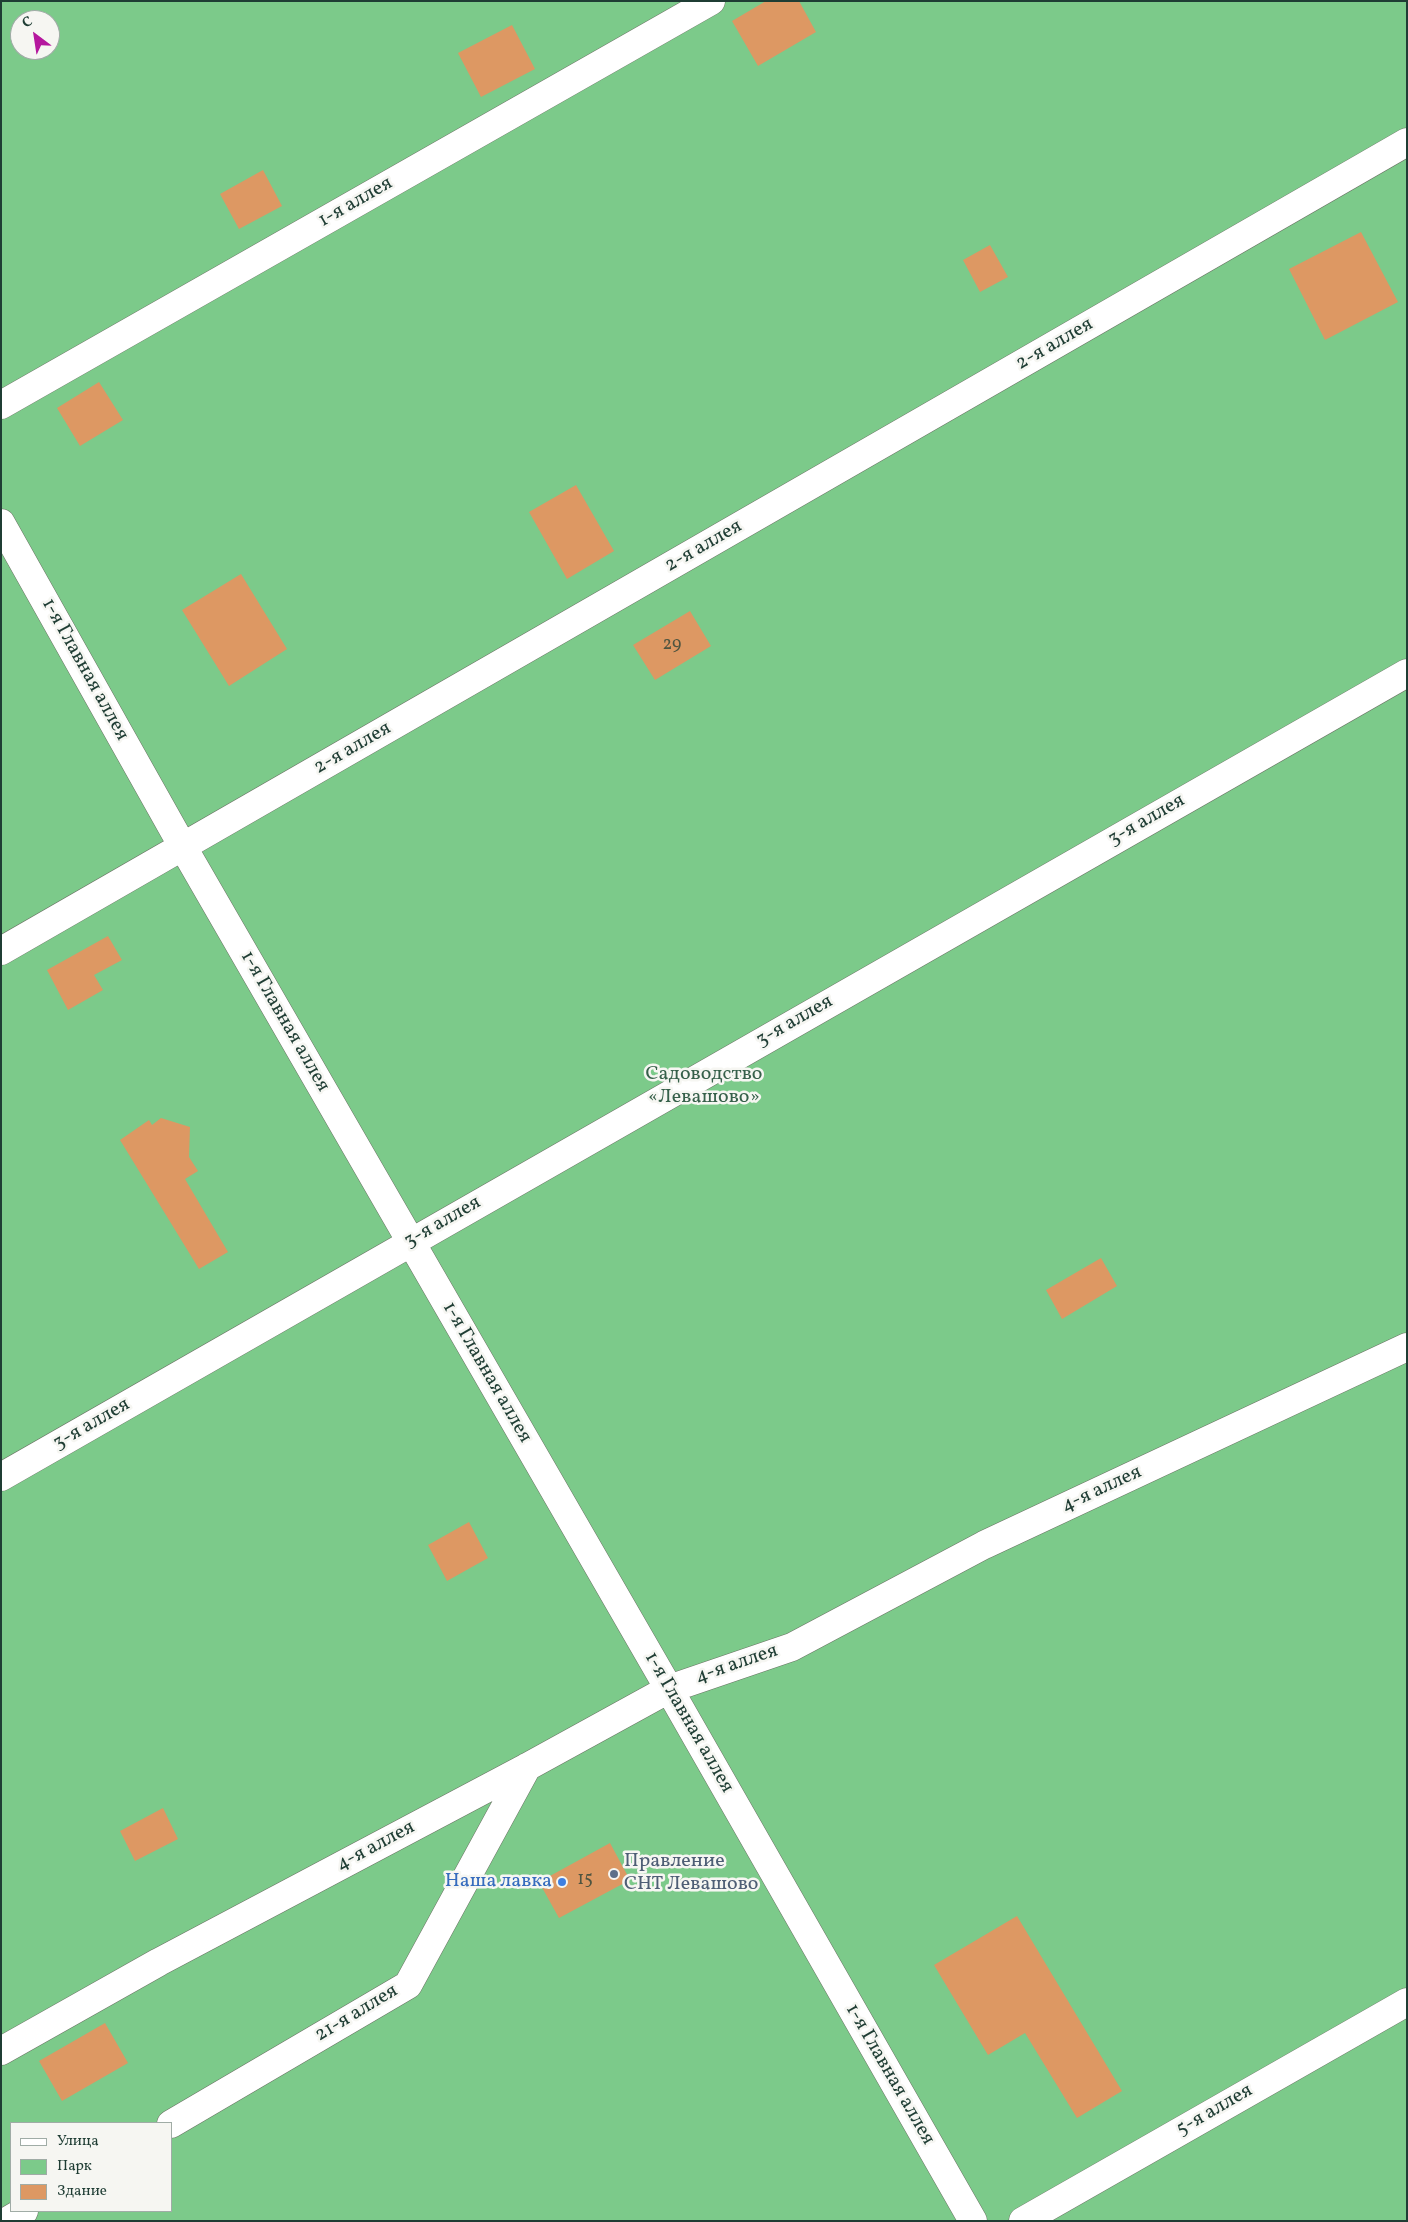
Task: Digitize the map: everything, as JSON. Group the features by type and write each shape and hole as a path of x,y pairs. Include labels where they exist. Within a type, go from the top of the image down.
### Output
{"street":[{"name":"1-я аллея","path":"1,405 711,1"},
{"name":"2-я аллея","path":"1,951 1407,142"},
{"name":"1-я Главная аллея","path":"1,523 183,847 669,1689 973,2221"},
{"name":"3-я аллея","path":"1,1477 1407,673"},
{"name":"4-я аллея","path":"1,2051 159,1962 527,1767 669,1689 792,1647 984,1545 1407,1347"},
{"name":"21-я аллея","path":"172,2123 408,1985 527,1767"},
{"name":"5-я аллея","path":"1023,2221 1407,2002"},
{"path":"7,2221 22,2212"}],"green space":[{"name":"Садоводство «Левашово»","path":"1,1 1407,1 1407,2221 1,2221"}],"building":[{"path":"766,1 799,1 816,32 758,66 732,21"},
{"path":"512,25 535,69 481,97 458,53"},
{"path":"263,170 282,206 239,229 220,194"},
{"path":"1361,232 1398,302 1325,340 1289,269"},
{"path":"990,245 1008,277 980,292 963,260"},
{"path":"99,382 123,420 80,446 57,408"},
{"path":"576,485 614,551 567,579 529,512"},
{"path":"241,574 287,649 229,686 182,610"},
{"path":"690,611 711,646 655,680 633,645"},
{"path":"108,936 122,960 94,975 103,990 68,1010 47,970"},
{"path":"161,1118 190,1127 189,1157 198,1171 185,1179 228,1252 199,1269 120,1140 149,1120 152,1125"},
{"path":"1101,1258 1117,1286 1062,1319 1046,1290"},
{"path":"469,1522 488,1558 447,1581 428,1545"},
{"path":"163,1808 178,1839 135,1861 120,1831"},
{"path":"610,1843 630,1880 559,1918 539,1882"},
{"path":"1017,1916 1122,2091 1077,2118 1025,2033 988,2055 934,1965"},
{"path":"105,2023 128,2063 62,2101 39,2061"}],"place":[{"name":"Правление СНТ Левашово","path":"614,1874"},
{"name":"Наша лавка","path":"562,1882"}]}
